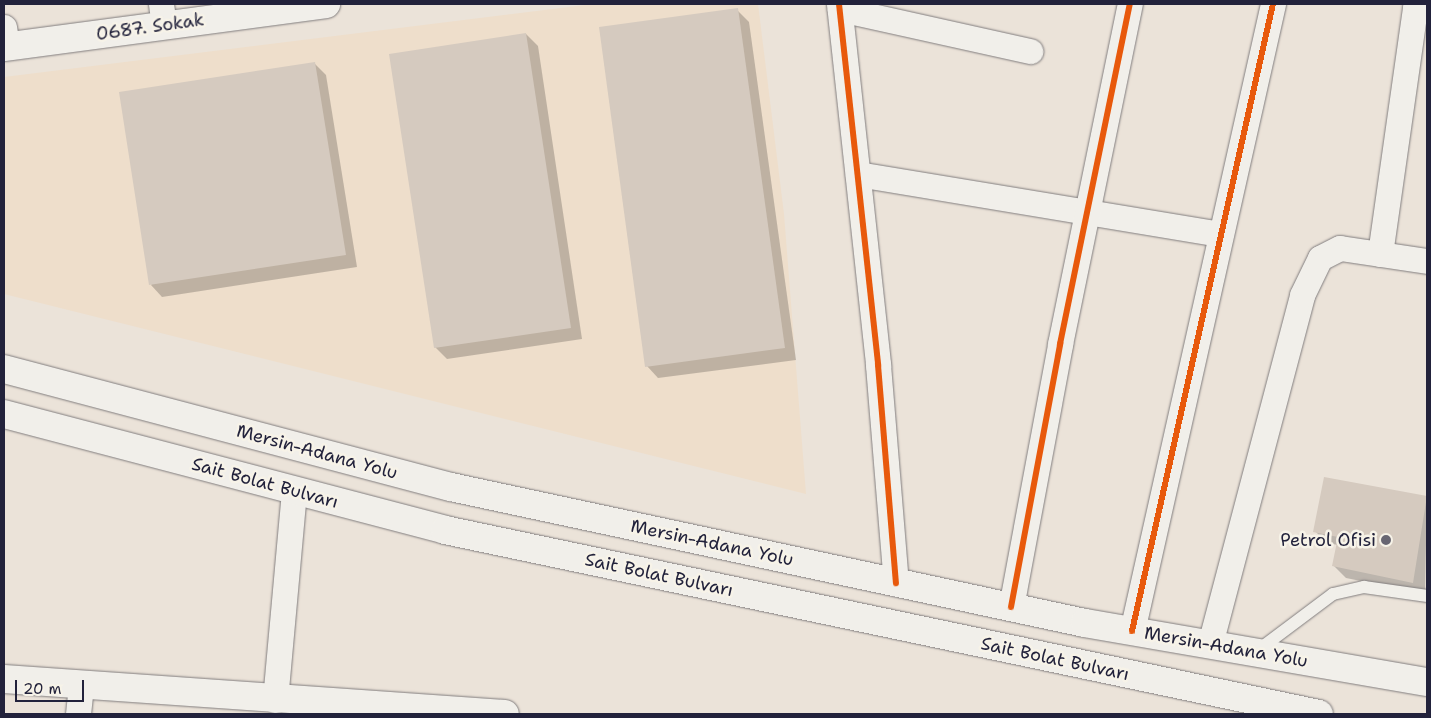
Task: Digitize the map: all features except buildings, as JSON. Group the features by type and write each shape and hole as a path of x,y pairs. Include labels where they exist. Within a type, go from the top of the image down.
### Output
{"main road":[{"name":"0687. Sokak","path":"5,40 163,15 326,4"},
{"name":"Mersin-Adana Yolu","path":"4,369 451,487 1011,607 1132,631 1427,682"},
{"name":"Sait Bolat Bulvarı","path":"4,414 445,530 1319,714"},
{"path":"4,679 275,700 314,709 505,714"}],"street":[{"path":"1011,607 1130,4"},
{"path":"1132,631 1219,234 1273,4"},
{"path":"896,582 878,365 839,6 1030,51"},
{"path":"1380,254 1415,8 1427,11"},
{"path":"858,174 1088,210 1219,234"},
{"path":"1210,644 1302,294 1320,258 1340,248 1427,261"},
{"path":"275,700 294,490"},
{"path":"78,714 81,685"}],"lane":[{"path":"1255,652 1333,594 1364,587 1427,596"}],"shaded area":[{"path":"593,4 758,4 784,214 806,494 4,294 4,77"}],"cycle path":[{"path":"839,4 878,365 896,583"},
{"path":"1011,607 1060,344 1130,4"},
{"path":"1132,631 1273,4"}],"place":[{"name":"Petrol Ofisi","path":"1386,540"}]}
